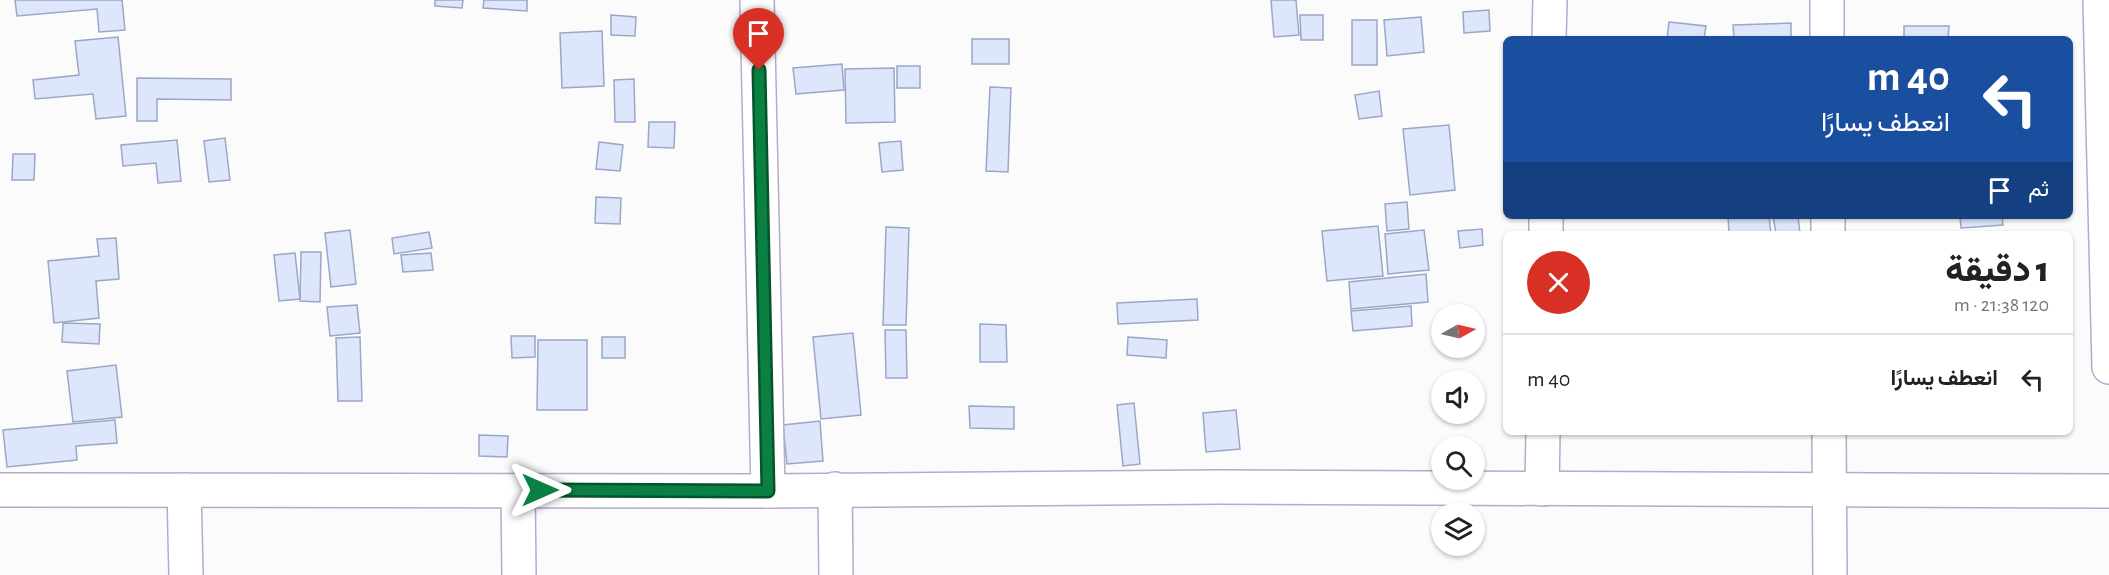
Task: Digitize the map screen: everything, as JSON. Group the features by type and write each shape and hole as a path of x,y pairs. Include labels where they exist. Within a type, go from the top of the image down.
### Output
{"street":[{"path":"758,0 768,491"},
{"path":"1549,36 1550,0"},
{"path":"1827,0 1827,36"},
{"path":"2100,0 2109,367"},
{"path":"1542,489 1543,435"},
{"path":"1829,435 1830,575"},
{"path":"835,489 836,575"},
{"path":"0,490 2109,491"},
{"path":"184,490 186,575"},
{"path":"518,490 519,575"}],"building":[{"path":"15,0 122,0 125,30 99,32 97,9 17,16"},
{"path":"435,0 463,0 462,8 435,6"},
{"path":"484,0 527,0 527,11 483,8"},
{"path":"1271,0 1296,0 1299,35 1274,37"},
{"path":"1489,10 1490,31 1464,33 1463,12"},
{"path":"611,15 636,17 635,36 611,35"},
{"path":"1300,15 1323,15 1323,40 1301,40"},
{"path":"1421,17 1424,52 1387,56 1384,20"},
{"path":"1352,20 1377,20 1377,65 1352,65"},
{"path":"1669,22 1706,26 1704,36 1667,36"},
{"path":"1791,23 1791,36 1734,36 1733,25"},
{"path":"1904,26 1949,26 1948,36 1904,36"},
{"path":"602,31 604,86 562,88 560,33"},
{"path":"118,37 126,116 96,119 93,94 35,99 33,80 79,75 75,41"},
{"path":"972,39 1009,39 1009,64 972,64"},
{"path":"842,64 844,90 796,94 793,68"},
{"path":"897,66 920,66 920,88 897,88"},
{"path":"894,68 895,122 846,123 845,69"},
{"path":"137,78 231,79 231,100 157,99 157,121 137,121"},
{"path":"634,79 635,122 615,122 614,80"},
{"path":"990,87 1011,88 1008,172 986,171"},
{"path":"1379,91 1382,116 1359,119 1355,95"},
{"path":"649,122 675,122 674,148 648,147"},
{"path":"1449,125 1455,190 1410,195 1403,129"},
{"path":"225,138 230,180 209,182 204,141"},
{"path":"177,140 181,181 158,183 156,163 123,166 121,145"},
{"path":"901,141 903,170 882,172 879,143"},
{"path":"599,142 623,145 620,171 596,169"},
{"path":"13,154 35,154 34,180 12,180"},
{"path":"596,197 621,198 620,224 595,223"},
{"path":"1407,202 1409,229 1387,231 1385,204"},
{"path":"1728,219 1769,219 1771,231 1729,231"},
{"path":"1774,219 1798,219 1800,231 1776,231"},
{"path":"1960,219 2002,219 2003,225 1961,228"},
{"path":"1378,226 1383,276 1327,281 1322,231"},
{"path":"886,227 909,228 906,325 883,325"},
{"path":"1482,229 1483,245 1460,248 1458,231"},
{"path":"350,230 356,284 331,287 325,233"},
{"path":"1424,230 1429,270 1388,274 1385,234"},
{"path":"429,232 432,248 394,254 392,238"},
{"path":"116,238 119,279 96,281 99,318 54,323 48,261 99,256 97,239"},
{"path":"301,252 321,252 320,302 300,301"},
{"path":"295,253 300,299 279,301 274,255"},
{"path":"431,253 433,270 403,272 401,255"},
{"path":"1426,274 1428,302 1351,309 1349,282"},
{"path":"1197,299 1198,320 1118,324 1117,303"},
{"path":"357,305 360,333 330,336 327,307"},
{"path":"1411,306 1412,326 1353,331 1351,311"},
{"path":"63,323 100,324 99,344 62,342"},
{"path":"980,324 1006,325 1007,362 980,362"},
{"path":"885,330 906,330 907,378 886,378"},
{"path":"853,333 861,415 821,419 813,337"},
{"path":"511,336 535,336 535,357 512,358"},
{"path":"360,337 362,401 338,401 336,338"},
{"path":"602,337 625,337 625,358 602,358"},
{"path":"1128,337 1167,340 1166,358 1127,355"},
{"path":"538,340 587,340 587,410 537,410"},
{"path":"116,365 122,417 73,422 67,371"},
{"path":"1134,403 1140,464 1123,466 1117,405"},
{"path":"969,406 1014,407 1014,429 970,428"},
{"path":"1236,410 1240,449 1206,452 1203,413"},
{"path":"115,420 117,443 76,446 77,460 7,467 3,430"},
{"path":"820,421 823,461 787,464 783,425"},
{"path":"479,435 508,436 507,457 479,456"}],"route":[{"path":"540,490 768,491 759,70"}]}
